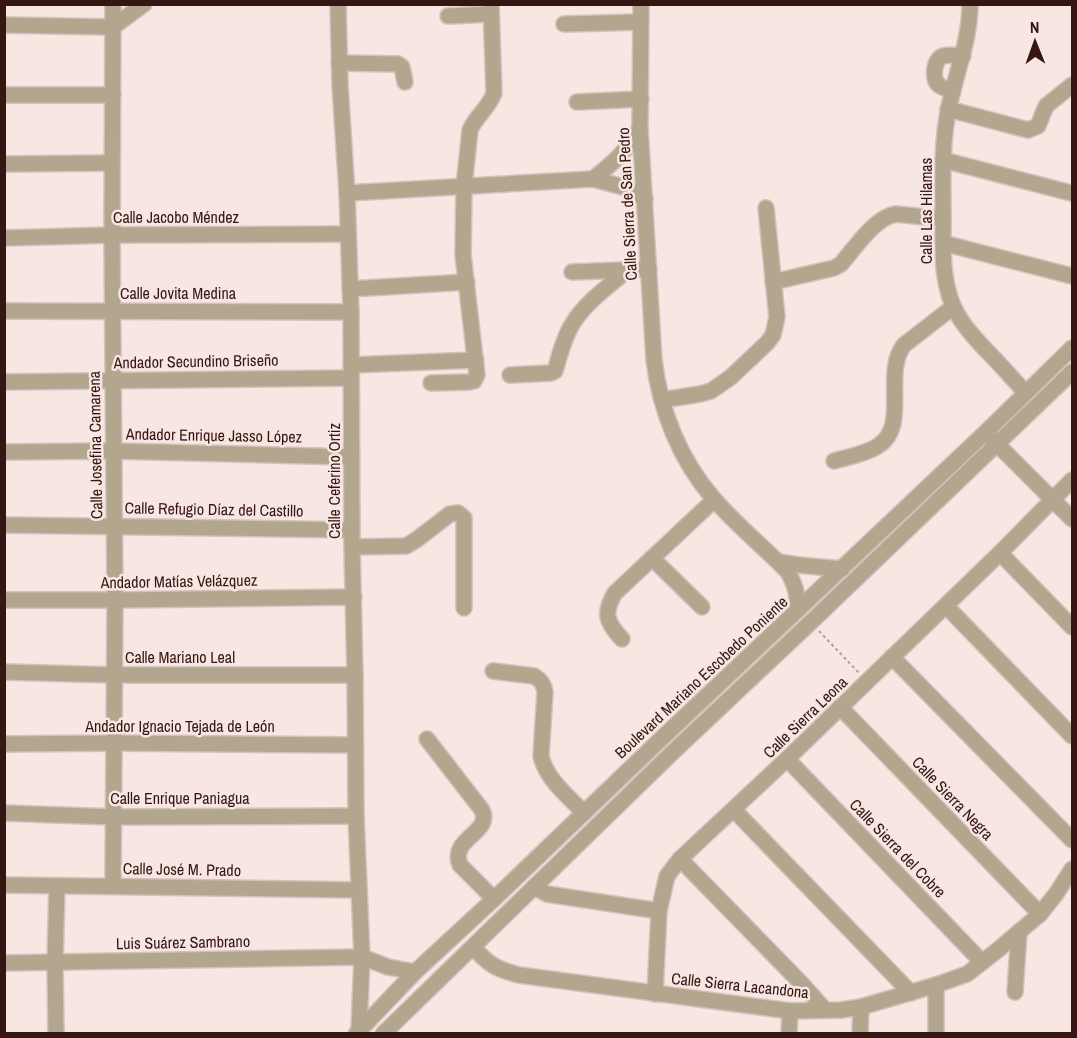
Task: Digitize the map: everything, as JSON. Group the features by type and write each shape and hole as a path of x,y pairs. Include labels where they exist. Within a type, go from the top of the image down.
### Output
{"street":[{"name":"Calle Josefina Camarena","path":"112,886 115,675 112,380 113,4"},
{"path":"4,25 113,27 144,4"},
{"name":"Calle Ceferino Ortiz","path":"338,4 351,312 356,816 362,957 358,1032"},
{"name":"Calle Sierra de San Pedro","path":"641,4 640,128 657,383 674,434 685,458 714,500 788,572 795,584 798,610"},
{"name":"Calle Las Hilamas","path":"970,4 963,56 948,109 943,160 943,243 946,282 953,307 966,327 1025,392"},
{"path":"431,383 474,381 476,368 463,255 464,186 470,129 494,93 491,9 448,16"},
{"path":"564,24 641,22"},
{"path":"952,91 936,82 934,77 936,64 944,56 963,56"},
{"path":"339,63 398,64 402,67 405,82"},
{"path":"948,109 1028,130 1038,126 1046,106 1072,85"},
{"path":"4,95 113,95"},
{"path":"577,102 641,99"},
{"path":"593,178 620,156 640,128"},
{"path":"943,160 1071,193"},
{"path":"4,164 112,164"},
{"path":"347,193 593,178 627,188 645,199"},
{"path":"662,400 711,391 767,343 773,334 777,317 766,208"},
{"path":"773,282 834,268 841,264 879,221 889,215 943,219"},
{"name":"Calle Jacobo Méndez","path":"4,238 348,234"},
{"path":"943,243 1072,276"},
{"path":"572,272 649,269"},
{"name":"Calle Sierra de San Pedro","path":"510,375 551,373 555,370 573,322 626,271"},
{"path":"350,289 467,282"},
{"path":"834,461 877,448 884,442 894,423 895,369 899,352 904,345 953,307"},
{"name":"Calle Jovita Medina","path":"4,311 351,312"},
{"name":"Boulevard Mariano Escobedo Poniente","path":"358,1032 415,972 842,569 1072,348"},
{"name":"Andador Secundino Briseño","path":"4,382 476,368"},
{"path":"382,1034 674,751 1072,372"},
{"path":"986,432 1072,519"},
{"name":"Andador Enrique Jasso López","path":"4,452 113,451 351,457"},
{"name":"Calle Sierra Leona","path":"655,994 659,911 667,876 680,859 946,606 1072,480"},
{"path":"622,639 612,628 607,616 610,601 615,593 714,500"},
{"path":"352,547 406,546 450,514 458,513 464,518 464,608"},
{"name":"Calle Refugio Díaz del Castillo","path":"4,525 352,530"},
{"path":"1000,553 1072,627"},
{"path":"652,558 702,607"},
{"path":"778,562 842,569"},
{"name":"Andador Matías Velázquez","path":"4,600 354,597"},
{"path":"946,606 1072,736"},
{"path":"892,657 1072,840"},
{"name":"Calle Mariano Leal","path":"4,672 115,675 355,675"},
{"path":"493,672 534,676 544,685 541,756 543,765 549,776 584,813"},
{"name":"Calle Sierra Negra","path":"840,707 1040,914"},
{"path":"661,739 674,751"},
{"path":"427,740 483,810 485,820 482,826 461,847 457,859 460,865 494,899"},
{"name":"Andador Ignacio Tejada de León","path":"4,744 355,745"},
{"name":"Calle Sierra del Cobre","path":"787,759 982,962"},
{"path":"734,810 911,993"},
{"name":"Calle Enrique Paniagua","path":"4,813 114,817 356,816"},
{"path":"680,859 825,1010"},
{"name":"Calle Sierra Lacandona","path":"473,947 495,968 519,975 790,1011 861,1007 967,974 1040,914 1072,869"},
{"name":"Calle José M. Prado","path":"4,885 358,890"},
{"path":"56,1034 57,886"},
{"path":"534,886 547,894 659,911"},
{"path":"1015,992 1019,932"},
{"path":"362,957 388,967 415,972"},
{"name":"Luis Suárez Sambrano","path":"4,963 362,957"},
{"path":"936,985 936,1034"},
{"path":"860,1034 861,1007"},
{"path":"789,1034 790,1011"}],"path":[{"path":"811,622 867,682"}]}
